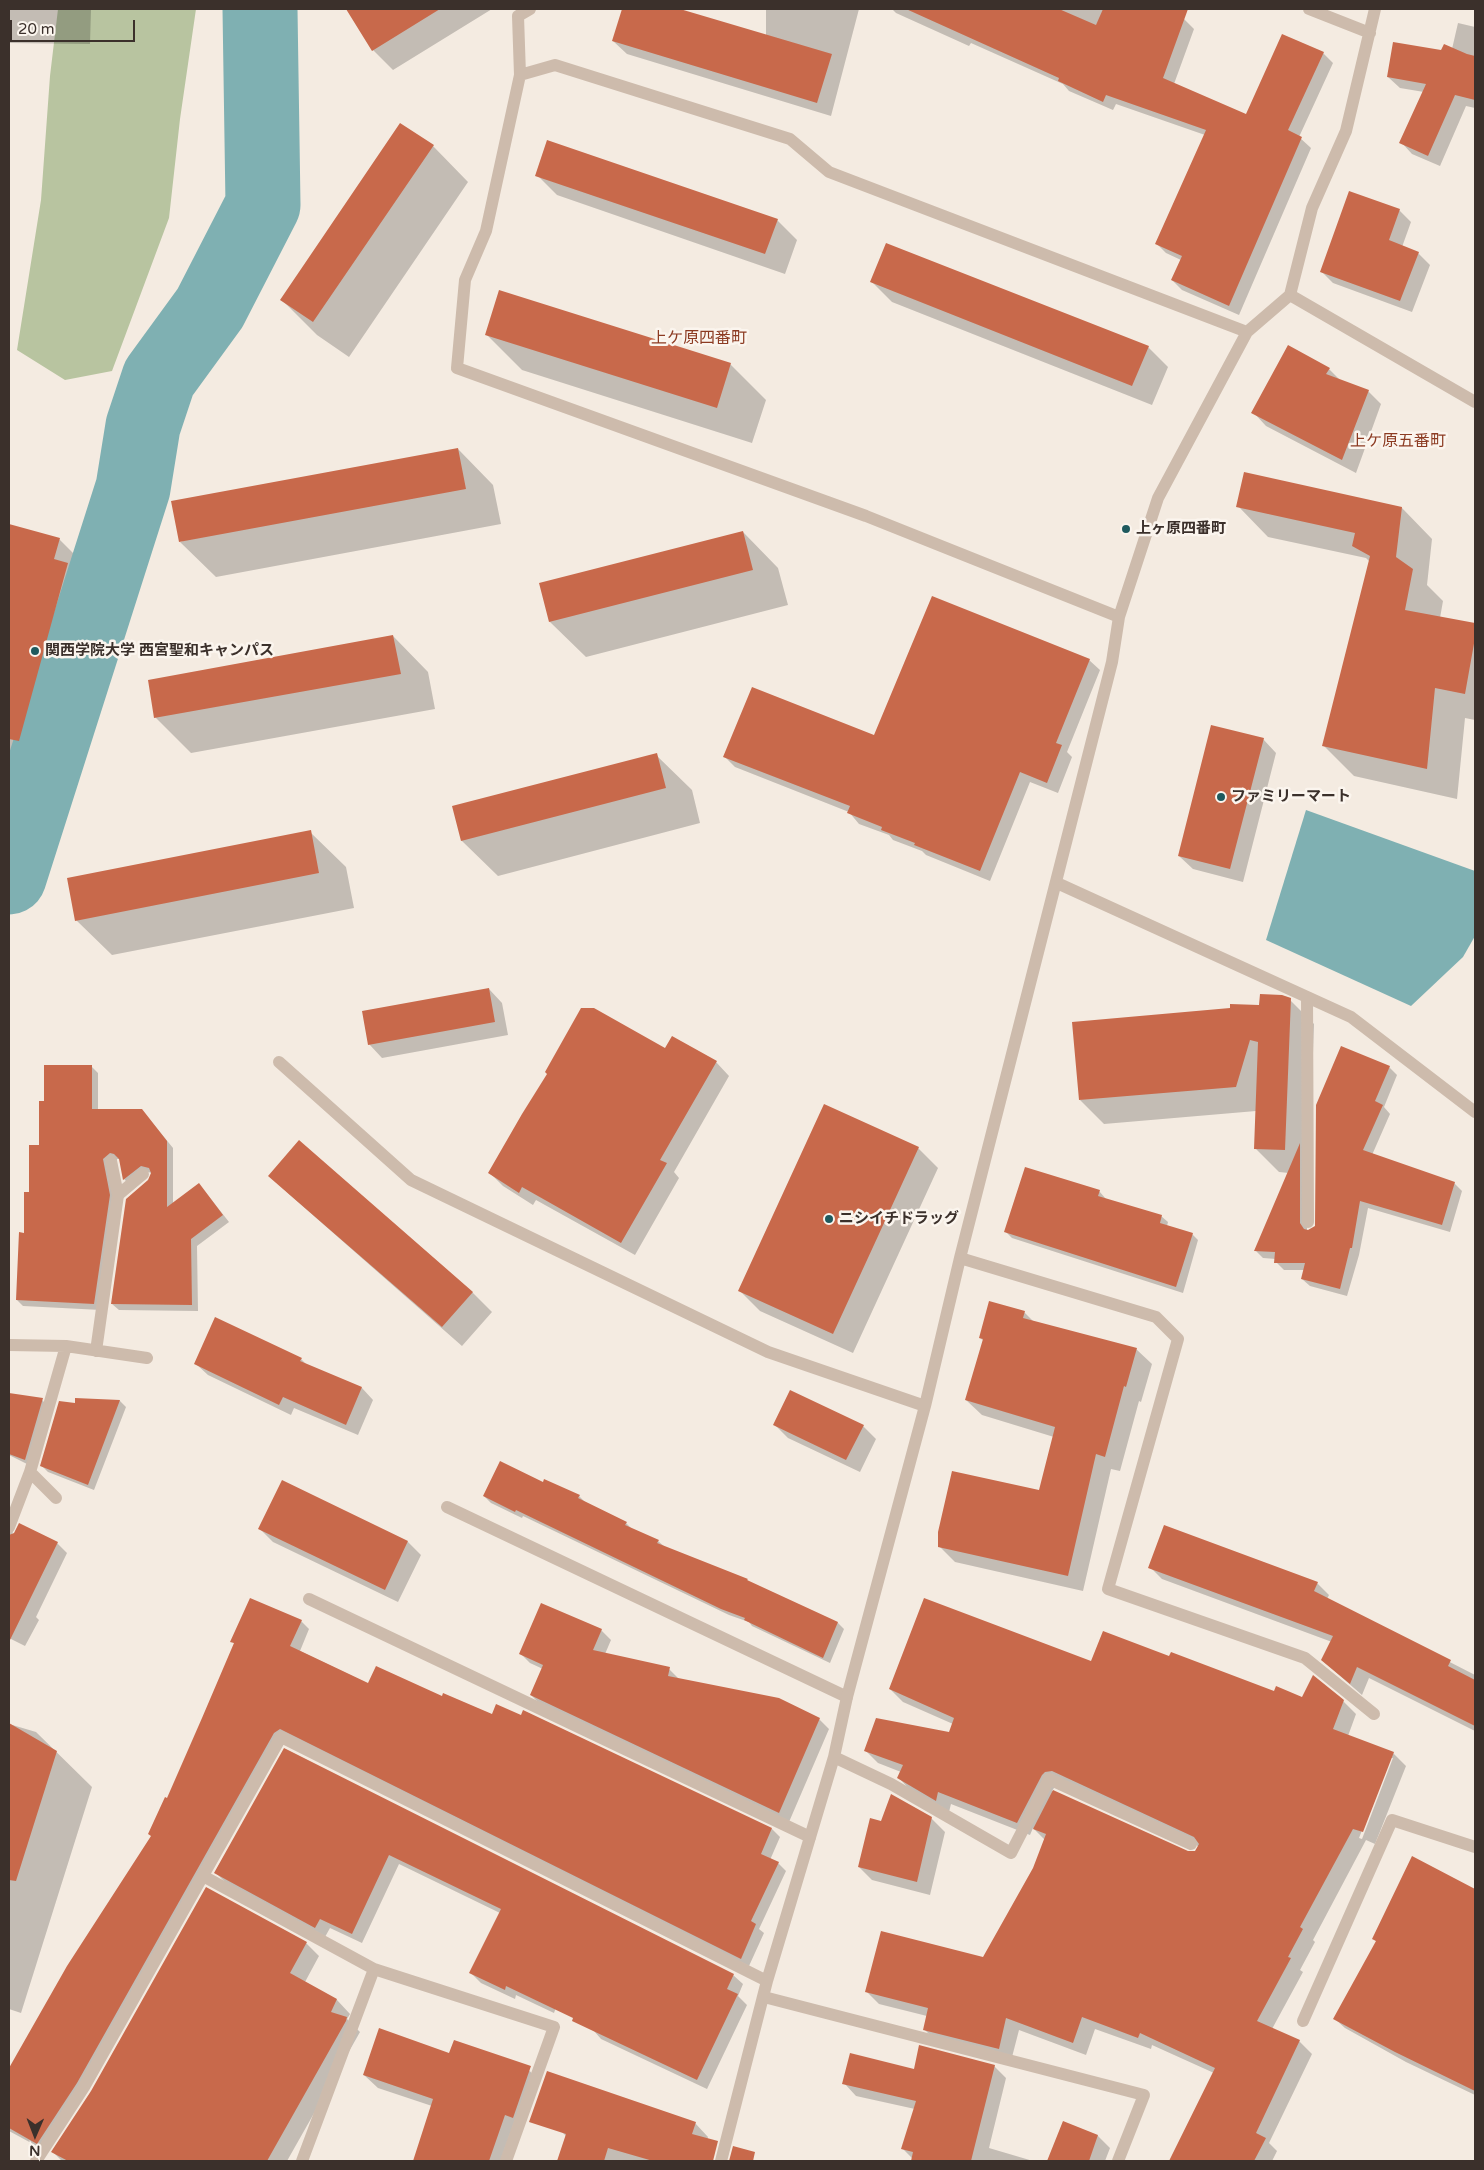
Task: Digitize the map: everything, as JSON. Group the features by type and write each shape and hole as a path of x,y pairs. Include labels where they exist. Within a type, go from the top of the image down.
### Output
{"street":[{"path":"530,9 518,16 520,75 486,231 465,280 457,368 866,516 1119,617"},
{"path":"1309,9 1370,33"},
{"path":"722,2161 767,1981 834,1757 847,1697 925,1406 960,1258 1112,662 1119,617 1158,498 1247,332 1290,295 1312,208 1346,131 1375,9"},
{"path":"520,75 555,65 790,139 829,172 1247,332"},
{"path":"1290,295 1475,402"},
{"path":"1057,883 1351,1017 1475,1112"},
{"path":"1307,997 1308,1222"},
{"path":"279,1062 411,1180 768,1352 925,1406"},
{"path":"96,1351 118,1195 111,1161"},
{"path":"118,1195 144,1174"},
{"path":"960,1258 1156,1317 1178,1339 1108,1589 1305,1658 1374,1714"},
{"path":"9,1345 66,1346 147,1358"},
{"path":"9,1527 30,1472 66,1346"},
{"path":"30,1472 56,1498"},
{"path":"447,1508 847,1697"},
{"path":"310,1599 810,1837"},
{"path":"36,2161 84,2087 281,1737 767,1981"},
{"path":"834,1757 891,1784 1011,1853 1049,1780 1190,1844"},
{"path":"1303,2021 1392,1820 1475,1847"},
{"path":"203,1876 374,1970 554,2027 506,2161"},
{"path":"302,2161 374,1970"},
{"path":"764,1997 1144,2094 1118,2161"}],"green space":[{"path":"58,9 196,9 180,119 169,218 112,371 65,380 17,350 41,200 50,76"}],"water":[{"path":"1306,810 1475,871 1475,936 1463,957 1411,1006 1266,940"}],"building":[{"path":"346,9 440,9 372,51"},
{"path":"622,9 680,9 832,54 817,103 612,41"},
{"path":"906,9 1059,9 1096,25 1103,9 1188,9 1163,78 1246,114 1282,34 1324,52 1288,130 1302,137 1229,306 1171,280 1182,256 1155,244 1206,130 1106,95 1103,102 1058,81 1059,78"},
{"path":"1393,42 1441,50 1444,44 1475,56 1475,100 1455,95 1428,156 1399,143 1426,84 1387,77"},
{"path":"400,123 434,145 313,322 280,300"},
{"path":"547,140 778,219 765,254 535,176"},
{"path":"1349,191 1400,209 1389,240 1419,252 1400,301 1320,272"},
{"path":"886,243 1149,346 1132,386 870,282"},
{"path":"499,290 731,363 717,408 485,335"},
{"path":"1288,345 1330,368 1326,374 1369,390 1342,460 1251,413"},
{"path":"458,448 466,489 179,542 171,501"},
{"path":"1244,472 1402,507 1396,557 1413,569 1405,610 1475,623 1475,638 1465,694 1435,688 1427,769 1322,746 1370,556 1352,546 1355,533 1236,507"},
{"path":"9,524 60,538 54,559 68,563 19,741 9,739"},
{"path":"743,531 753,570 549,622 539,583"},
{"path":"932,596 1090,659 1056,743 1062,745 1047,783 1020,772 980,871 914,845 915,843 881,830 882,827 847,813 850,806 723,757 752,687 874,735"},
{"path":"393,635 401,674 154,718 148,680"},
{"name":"ファミリーマート","path":"1211,725 1264,738 1230,869 1178,856"},
{"path":"657,753 666,788 461,841 452,806"},
{"path":"311,830 319,873 75,921 67,878"},
{"path":"489,988 495,1022 368,1045 362,1011"},
{"path":"1260,994 1282,995 1291,998 1285,1150 1254,1149 1258,1042 1250,1040 1236,1087 1079,1100 1072,1022 1230,1008 1230,1004 1259,1005"},
{"path":"581,1008 594,1008 665,1048 672,1036 717,1061 660,1160 667,1163 621,1243 522,1187 519,1193 488,1173 547,1074 545,1072"},
{"path":"1341,1046 1390,1066 1375,1101 1383,1105 1363,1150 1455,1182 1442,1225 1360,1201 1352,1248 1350,1248 1340,1289 1301,1279 1305,1263 1274,1263 1275,1252 1254,1251 1300,1143 1300,1223 1304,1229 1308,1230 1315,1226 1316,1105"},
{"path":"44,1065 92,1065 92,1109 142,1109 167,1141 167,1207 199,1183 223,1215 191,1239 192,1305 111,1304 126,1199 148,1180 151,1173 149,1168 141,1166 123,1180 119,1159 110,1153 103,1159 110,1195 94,1304 16,1300 19,1232 24,1233 24,1192 29,1192 29,1145 39,1145 39,1101 44,1101"},
{"name":"ニシイチドラッグ","path":"824,1104 919,1147 833,1334 738,1291"},
{"path":"299,1140 473,1292 442,1327 268,1176"},
{"path":"1025,1167 1100,1190 1098,1196 1162,1215 1160,1223 1193,1233 1176,1287 1004,1232"},
{"path":"989,1301 1025,1311 1023,1318 1137,1348 1126,1387 1124,1386 1105,1457 1096,1454 1068,1576 938,1547 938,1532 952,1471 1039,1490 1055,1427 965,1400 983,1339 979,1338"},
{"path":"215,1317 302,1358 300,1361 362,1387 346,1425 283,1397 279,1405 194,1364"},
{"path":"790,1390 864,1425 846,1460 773,1425"},
{"path":"9,1393 43,1398 25,1460 9,1454"},
{"path":"75,1398 120,1400 88,1485 40,1466 59,1401 75,1403"},
{"path":"500,1461 543,1482 544,1479 580,1495 578,1498 627,1522 625,1525 659,1540 657,1543 748,1579 838,1622 823,1658 744,1620 745,1618 721,1609 516,1510 515,1512 483,1496"},
{"path":"282,1480 408,1541 385,1590 258,1529"},
{"path":"19,1523 58,1542 9,1642 9,1535 14,1533"},
{"path":"1164,1525 1318,1582 1314,1591 1451,1660 1448,1666 1475,1680 1475,1726 1357,1667 1350,1684 1321,1660 1333,1636 1148,1568"},
{"path":"250,1598 302,1620 290,1646 368,1683 376,1666 442,1696 443,1693 492,1714 496,1704 521,1715 523,1710 772,1828 761,1854 779,1862 751,1921 756,1924 741,1959 280,1729 274,1733 77,2083 37,2144 9,2128 9,2068 67,1966 151,1836 148,1834 165,1797 167,1798 202,1718 234,1643 230,1642"},
{"path":"924,1598 1091,1661 1103,1631 1169,1656 1171,1652 1274,1691 1276,1686 1302,1697 1313,1675 1344,1700 1333,1729 1394,1752 1363,1832 1353,1829 1300,1927 1303,1929 1288,1957 1291,1958 1257,2021 1300,2040 1256,2133 1266,2138 1254,2161 1169,2161 1215,2068 1140,2033 1138,2038 1082,2017 1073,2043 1006,2018 999,2049 923,2030 928,2008 865,1992 881,1931 983,1957 1033,1868 1046,1834 1033,1829 1053,1790 1188,1851 1195,1851 1199,1844 1194,1837 1052,1771 1045,1772 1042,1775 1017,1823 938,1792 936,1801 897,1778 903,1765 864,1751 876,1718 949,1732 954,1718 889,1689"},
{"path":"541,1603 602,1629 593,1650 670,1667 668,1676 779,1698 820,1718 779,1813 530,1695 543,1665 519,1654"},
{"path":"9,1723 57,1751 16,1881 9,1880"},
{"path":"284,1748 734,1974 727,1989 738,1994 697,2080 572,2021 573,2018 506,1986 505,1990 469,1973 501,1909 389,1855 352,1934 320,1919 315,1928 214,1873"},
{"path":"891,1794 932,1817 917,1882 858,1867 870,1818 881,1821"},
{"path":"1412,1856 1475,1889 1475,2091 1333,2019 1376,1941 1372,1939"},
{"path":"206,1887 307,1942 290,1973 337,1999 331,2012 347,2017 267,2161 68,2161 51,2152 91,2091"},
{"path":"379,2028 449,2053 454,2040 531,2066 513,2118 505,2115 489,2161 413,2161 433,2099 363,2075"},
{"path":"919,2045 995,2065 971,2161 911,2161 913,2152 901,2149 916,2101 842,2084 850,2053 914,2069"},
{"path":"547,2071 696,2122 692,2134 718,2141 713,2161 653,2161 608,2148 604,2161 557,2161 566,2134 529,2122"},
{"path":"1063,2121 1098,2135 1089,2161 1047,2161"},
{"path":"733,2146 755,2152 753,2161 729,2161"}],"waterway":[{"path":"9,877 133,488 143,426 159,378 210,308 263,205 260,9"}],"place":[{"name":"上ヶ原四番町","path":"1126,529"},
{"name":"関西学院大学 西宮聖和キャンパス","path":"35,651"},
{"name":"ファミリーマート","path":"1221,797"},
{"name":"ニシイチドラッグ","path":"829,1219"}],"district":[{"name":"上ケ原四番町","path":"699,339"},
{"name":"上ケ原五番町","path":"1398,442"}]}
